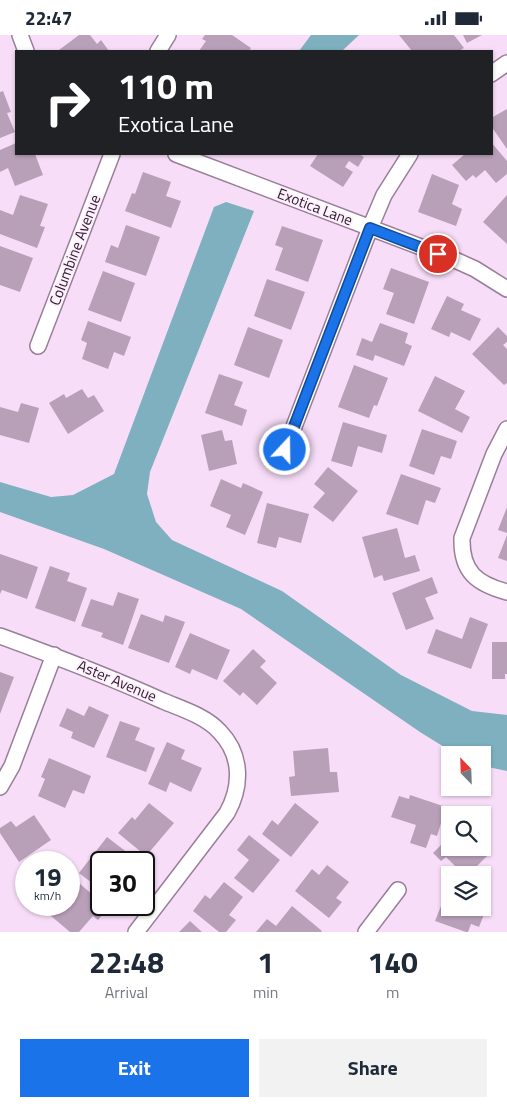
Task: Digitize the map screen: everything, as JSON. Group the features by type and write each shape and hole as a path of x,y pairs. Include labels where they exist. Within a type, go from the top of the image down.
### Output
{"street":[{"path":"20,35 26,50"},
{"path":"159,50 168,35"},
{"path":"493,73 507,63"},
{"name":"Columbine Avenue","path":"38,345 112,155"},
{"name":"Exotica Lane","path":"179,155 469,266 507,289"},
{"path":"285,450 370,228 384,195 409,155"},
{"path":"507,429 490,463 462,538 462,549 468,569 489,587 507,592"},
{"name":"Aster Avenue","path":"0,636 124,683 202,718 212,724 227,740 232,749 238,771 236,793 227,813 136,932"},
{"path":"0,787 12,767 54,655"},
{"path":"366,932 398,890"}],"water":[{"path":"311,35 359,35 343,50 300,50"},
{"path":"226,202 254,211 150,472 147,494 156,522 172,540 282,591 401,675 472,711 507,715 507,771 491,768 491,746 443,746 241,609 104,549 0,512 0,482 51,497 73,495 114,474 214,207"}],"building":[{"path":"79,35 90,35 97,44 101,40 108,50 59,50"},
{"path":"205,35 232,35 251,48 250,50 200,50 206,41 202,39"},
{"path":"399,35 454,35 464,48 461,50 411,50"},
{"path":"463,35 482,35 467,43"},
{"path":"3,91 11,112 7,113 15,132 0,138 0,92"},
{"path":"507,109 507,149 493,129 493,117"},
{"path":"15,143 15,155 35,155 43,175 15,186 8,168 0,172 0,150"},
{"path":"493,144 507,161 507,174 496,183 485,170 476,178 473,175 466,181 452,165 464,155 493,155"},
{"path":"317,155 361,155 364,157 358,167 349,161 345,167 353,172 343,187 310,166"},
{"path":"143,172 171,182 166,196 181,201 171,228 125,211 132,193 135,194"},
{"path":"432,174 459,185 452,204 462,209 456,226 418,212"},
{"path":"20,195 48,204 40,226 45,227 37,248 0,234 0,210 13,215"},
{"path":"507,195 507,244 483,222"},
{"path":"126,225 160,237 146,276 105,262 111,245 118,248"},
{"path":"282,226 323,240 308,282 275,270 283,248 275,245"},
{"path":"0,246 33,258 20,292 0,285"},
{"path":"391,268 429,282 414,324 386,314 394,293 383,289"},
{"path":"103,271 135,283 121,322 88,310"},
{"path":"267,279 305,292 291,330 254,316"},
{"path":"447,296 464,304 461,310 481,319 470,341 451,332 449,337 431,329"},
{"path":"88,321 131,337 124,356 114,352 108,369 82,359 87,343 81,340"},
{"path":"380,323 408,333 405,343 412,346 404,366 375,355 373,361 356,355 362,338 372,342"},
{"path":"248,327 283,340 269,378 234,365"},
{"path":"498,327 507,336 507,342 503,345 507,349 507,383 504,385 472,354"},
{"path":"354,365 388,378 377,406 374,405 369,418 338,407"},
{"path":"219,374 243,382 234,405 247,410 242,426 205,413"},
{"path":"435,376 465,391 455,409 470,417 462,433 418,411"},
{"path":"82,389 88,398 94,395 104,411 68,434 49,403 64,394 66,398"},
{"path":"21,403 39,408 29,443 0,435 0,407 18,412"},
{"path":"343,422 387,435 382,453 358,446 352,467 331,461"},
{"path":"422,429 457,441 451,459 441,456 434,475 409,466"},
{"path":"222,430 225,441 232,440 237,464 209,471 201,435"},
{"path":"328,467 358,491 333,522 313,507 325,493 314,484"},
{"path":"401,474 441,488 435,503 426,500 418,525 386,514"},
{"path":"221,479 241,488 243,483 263,492 245,535 226,527 231,515 210,506"},
{"path":"267,503 309,514 301,543 279,537 276,548 257,543"},
{"path":"507,507 507,533 498,530"},
{"path":"397,528 405,558 415,555 420,571 384,581 382,575 374,578 362,537"},
{"path":"507,535 507,561 498,558"},
{"path":"0,554 38,567 27,599 2,590 0,594"},
{"path":"50,566 70,573 67,581 87,588 75,622 35,608"},
{"path":"432,577 438,593 425,598 434,619 406,630 392,593"},
{"path":"118,592 139,599 123,645 101,637 103,633 81,626 91,599 113,606"},
{"path":"141,614 163,622 165,615 185,622 169,663 128,648"},
{"path":"470,617 488,624 471,669 427,653 436,629 462,639"},
{"path":"190,633 230,650 217,680 192,669 190,674 175,667"},
{"path":"492,642 507,642 507,674 505,674 505,679 492,679"},
{"path":"253,649 266,661 260,667 277,683 257,705 243,692 240,696 223,681"},
{"path":"0,672 14,677 0,714"},
{"path":"89,706 109,715 94,748 71,738 73,732 59,726 67,708 84,716"},
{"path":"120,721 140,728 135,740 155,748 146,772 106,757"},
{"path":"167,742 185,750 181,759 202,768 191,792 170,782 166,792 148,784"},
{"path":"328,748 330,772 337,772 339,792 291,796 289,777 295,776 293,751"},
{"path":"49,758 91,776 84,794 73,790 65,808 38,796 45,779 41,777"},
{"path":"410,795 443,806 441,806 441,823 437,836 431,834 426,848 410,843 416,825 391,817 399,796 409,799"},
{"path":"149,803 174,823 150,851 140,851 118,833 132,817 135,820"},
{"path":"295,803 319,822 291,857 262,834 272,820 278,825"},
{"path":"34,815 51,840 35,851 15,851 15,856 0,833 0,828 11,821 16,827"},
{"path":"249,835 280,860 253,893 234,878 249,860 237,850"},
{"path":"107,837 125,851 96,851"},
{"path":"441,845 441,856 487,856 477,866 455,866 446,857 441,861 433,853"},
{"path":"90,859 90,882 80,872"},
{"path":"327,865 349,882 336,898 342,902 329,918 295,891 312,869 319,875"},
{"path":"224,882 243,897 229,915 236,920 226,932 219,932 193,911 205,895 210,899"},
{"path":"80,884 90,892 90,916 93,916 79,932 70,932 51,916 80,916"},
{"path":"292,906 322,931 256,932 267,919 276,926"},
{"path":"441,906 441,916 483,916 479,927 471,924 468,932 435,921"},
{"path":"93,916 101,916 98,920"},
{"path":"190,921 202,932 179,932"}],"route":[{"path":"285,450 370,228 438,254"}]}
